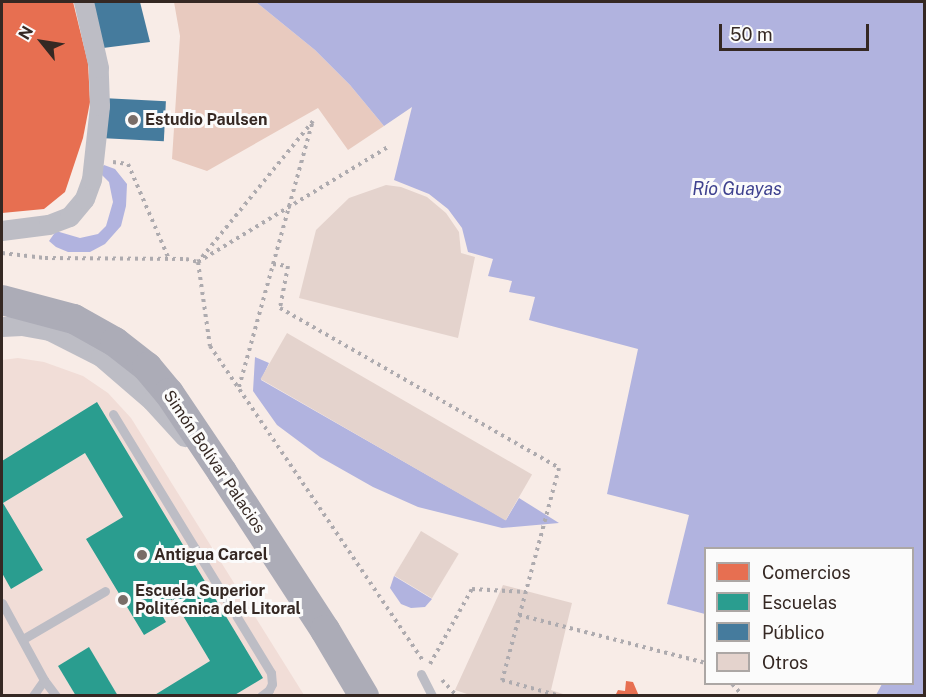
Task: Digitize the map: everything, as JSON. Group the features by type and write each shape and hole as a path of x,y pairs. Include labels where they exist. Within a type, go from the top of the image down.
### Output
{"main road":[{"name":"Simón Bolívar Palacios","path":"2,300 74,319 133,355 169,393 325,630 364,696"}],"street":[{"path":"2,231 49,225 70,217 85,199 92,180 100,105 99,68 84,2"},
{"path":"2,327 22,326 50,331 101,357 152,400 222,472"}],"lane":[{"path":"113,414 271,673 272,684 269,690 261,696"},
{"path":"23,639 105,591"},
{"path":"2,603 44,680 56,696"},
{"path":"421,674 432,696"},
{"path":"33,696 44,680"}],"path":[{"path":"239,387 313,121 198,262 210,346 428,667 472,589 526,592"},
{"path":"2,253 45,258 169,259 198,262 388,147"},
{"path":"128,164 169,259"},
{"path":"273,264 288,266 280,308 559,468 502,680 560,696"},
{"path":"519,615 704,663"},
{"path":"435,674 457,696"}],"shaded area":[{"path":"174,2 256,2 315,50 350,85 384,126 348,150 318,108 207,171 172,159 180,36"},
{"name":"Escuela Superior Politécnica del Litoral","path":"18,358 44,362 83,376 108,393 131,418 304,695 2,695 2,360"}],"water":[{"name":"Río Guayas","path":"256,2 924,2 924,695 876,695 881,685 914,685 914,547 704,547 704,614 667,604 689,515 607,494 638,349 529,320 535,297 509,292 512,281 488,276 493,259 468,252 462,228 448,209 429,194 394,180 412,107 384,126 350,85 315,50"},
{"path":"104,165 115,169 127,184 126,206 121,226 105,244 90,252 68,252 56,247 49,241 56,231 80,238 98,234 106,226 113,202 109,182 99,172"},
{"path":"255,357 269,363 261,380 506,520 519,498 559,523 502,528 418,507 373,487 320,457 277,425 253,391"},
{"path":"394,576 432,599 425,607 411,608 401,604 390,588"}],"building: Comercios":[{"path":"2,2 73,2 88,63 90,102 83,138 65,192 44,209 2,213"},
{"path":"626,681 633,682 639,696 615,696 618,690 625,691"}],"building: Escuelas":[{"name":"Antigua Carcel","path":"97,402 263,678 233,696 153,696 210,661 173,599 158,608 166,622 144,635 86,539 123,517 85,453 3,503 43,570 11,589 2,573 2,461"},
{"path":"89,647 118,696 76,696 58,666"}],"building: Público":[{"path":"90,2 140,2 150,42 103,48"},
{"name":"Estudio Paulsen","path":"102,98 166,101 164,141 100,138"}],"building: Otros":[{"path":"386,185 401,187 427,197 446,213 459,232 461,253 475,257 458,338 299,298 316,230 349,198"},
{"path":"287,333 532,474 506,520 260,379"},
{"path":"421,531 459,554 432,598 394,576"},
{"path":"503,585 572,603 551,690 569,696 473,696 455,690"}],"place":[{"name":"Estudio Paulsen","path":"133,120"},
{"name":"Antigua Carcel","path":"142,555"},
{"name":"Escuela Superior Politécnica del Litoral","path":"123,600"}]}
